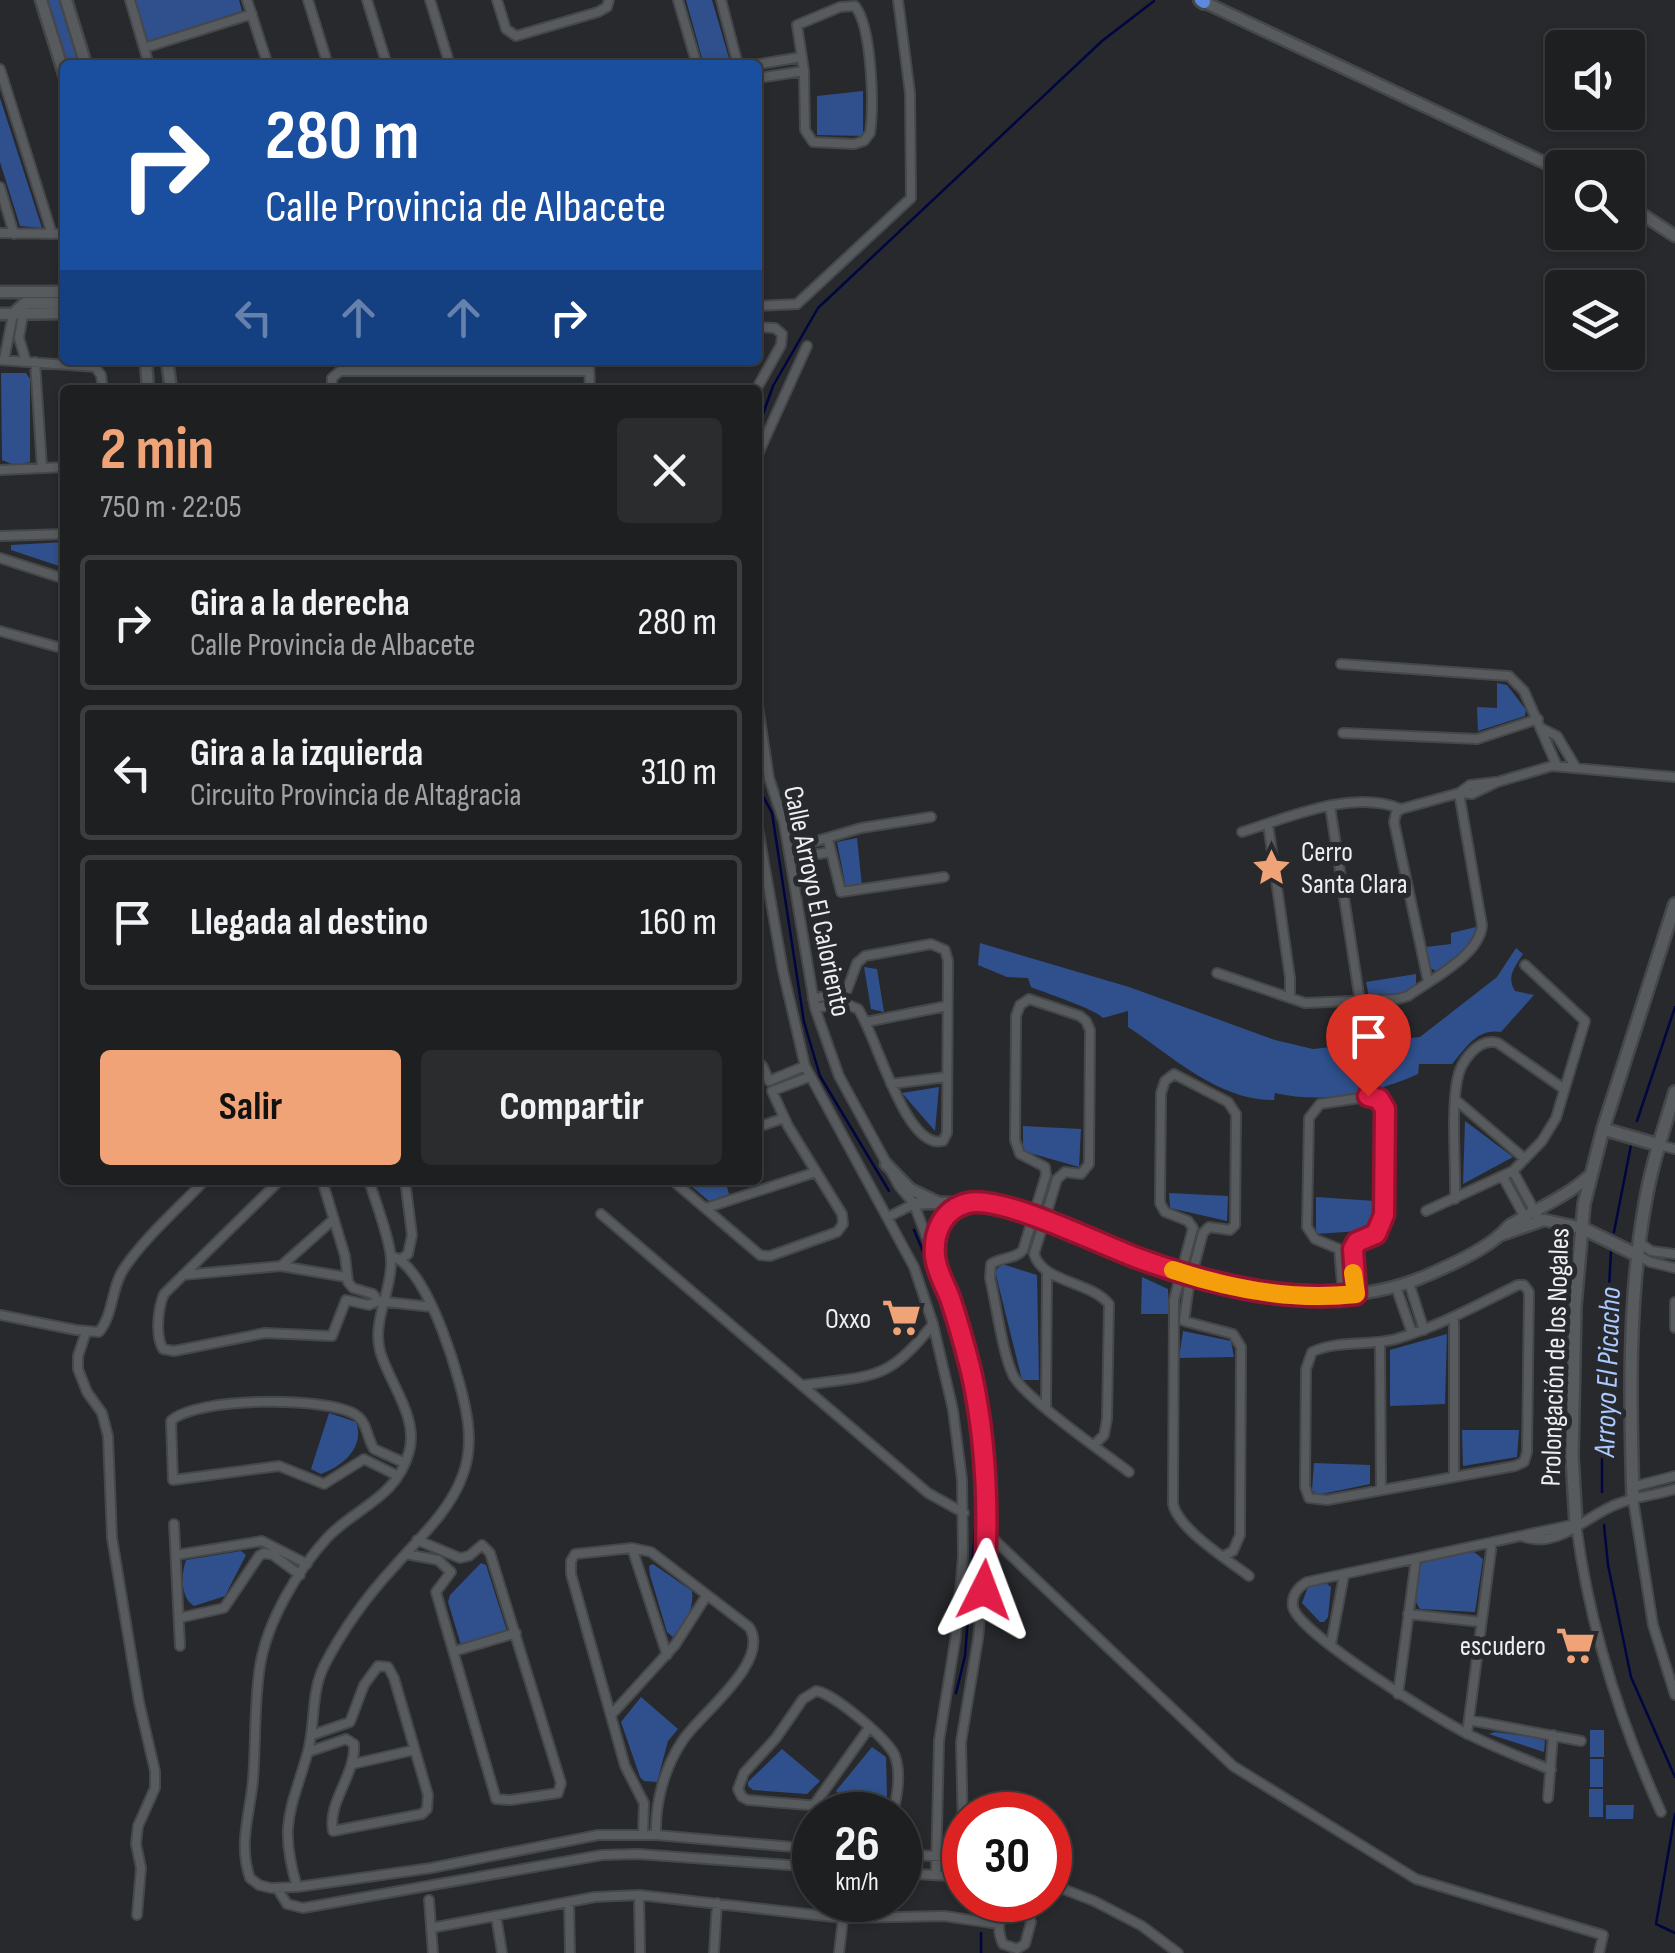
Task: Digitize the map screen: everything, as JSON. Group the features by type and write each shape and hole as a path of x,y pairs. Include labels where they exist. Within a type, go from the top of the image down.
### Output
{"main road":[{"name":"Prolongación de los Nogales","path":"1576,1524 1574,1306 1589,1176 1675,904"},
{"path":"1630,1495 1638,1248 1659,1145 1675,1092"},
{"path":"1603,1129 1659,1145"},
{"path":"1582,1228 1638,1248"}],"street":[{"path":"41,0 60,62"},
{"path":"66,0 84,60"},
{"path":"130,0 148,60"},
{"path":"247,0 266,60"},
{"path":"308,0 326,60"},
{"path":"367,0 386,60"},
{"path":"430,0 445,60"},
{"path":"497,0 506,29 516,36 598,12 609,0"},
{"path":"678,0 696,60"},
{"path":"721,0 737,60"},
{"path":"762,306 797,304 910,198 910,93 898,0"},
{"path":"1203,0 1545,163"},
{"path":"844,6 858,8 870,79 871,127 864,142 809,140 804,130 804,71 796,35 800,22 844,6"},
{"path":"144,48 252,14"},
{"path":"762,64 802,57"},
{"path":"0,70 52,234"},
{"path":"762,77 804,71"},
{"path":"0,188 14,234"},
{"path":"1645,216 1675,236"},
{"path":"0,233 60,234"},
{"path":"0,292 60,292"},
{"path":"60,303 25,303 12,314 2,360 60,365"},
{"path":"12,314 60,313"},
{"path":"12,314 30,362 42,468"},
{"path":"759,385 782,345 782,334 775,328 762,327"},
{"path":"762,445 807,346"},
{"path":"62,365 94,368 102,385"},
{"path":"588,365 590,385"},
{"path":"332,385 332,378 340,371 589,371"},
{"path":"0,470 60,467"},
{"path":"60,534 3,536 2,558 60,577"},
{"path":"0,631 60,648"},
{"path":"1340,664 1508,676 1524,691 1557,766"},
{"path":"1343,733 1477,740 1538,719"},
{"path":"1543,729 1557,736 1575,766"},
{"name":"Calle Arroyo El Caloriento","path":"762,735 768,778 784,823 814,1003 838,1076 886,1164 914,1204 957,1318 971,1373 984,1478 986,1532 982,1612 962,1742 963,1792"},
{"path":"1428,981 1394,822 1401,808 1459,793 1472,794 1497,782 1557,766 1675,777"},
{"path":"1217,974 1310,1004 1360,1001 1408,996 1470,952 1481,934 1459,793"},
{"path":"1242,832 1330,806 1384,801 1401,808"},
{"path":"1330,806 1360,1001"},
{"path":"789,854 861,828 931,817"},
{"path":"1268,824 1290,998"},
{"path":"828,840 841,892 944,877"},
{"name":"Calle Arroyo El Caloriento","path":"762,849 782,971 805,1066 914,1267 933,1324 952,1410 964,1513 959,1609 939,1741 936,1874"},
{"path":"789,854 830,852"},
{"path":"762,891 770,890"},
{"path":"762,903 772,902"},
{"path":"931,944 941,947 947,955 947,1133 940,1143 925,1138 891,1084 858,1008 848,1003 814,1003 847,990 857,963 865,956 931,944"},
{"path":"1426,1210 1513,1171 1551,1128 1584,1018 1525,965"},
{"path":"1094,1445 1104,1435 1107,1419 1111,1321 1108,1304 1098,1294 1047,1271 1034,1258 1039,1218 1046,1170 1024,1157 1016,1140 1016,1016 1020,1005 1029,999 1080,1016 1089,1025 1089,1164 1081,1174 1060,1175 1051,1192 1039,1218 1021,1253 998,1259 991,1264 990,1272 1015,1378 1046,1406 1094,1445 1129,1472"},
{"path":"866,1022 947,1006"},
{"path":"1455,1199 1457,1078 1479,1045 1488,1040 1498,1043 1564,1089"},
{"path":"678,1185 756,1252 770,1256 833,1235 842,1228 842,1214 784,1118 762,1065"},
{"path":"771,1086 805,1066"},
{"path":"1186,1274 1205,1230 1230,1230 1235,1224 1236,1114 1228,1102 1174,1074 1165,1081 1162,1093 1160,1203 1165,1212 1188,1221 1193,1228 1186,1274 1179,1322 1175,1512 1186,1526 1249,1576"},
{"path":"771,1086 809,1077"},
{"path":"891,1084 946,1078"},
{"path":"1373,1096 1385,1109 1384,1215 1376,1234 1357,1242 1353,1249 1349,1295 1338,1248 1310,1237 1307,1227 1309,1118 1316,1107 1326,1102 1373,1096"},
{"path":"1457,1101 1525,1159"},
{"path":"762,1126 784,1118"},
{"path":"1659,1145 1675,1149"},
{"path":"886,1164 910,1188 938,1202"},
{"path":"1513,1171 1532,1219"},
{"path":"706,1208 816,1172"},
{"path":"1503,1176 1532,1219"},
{"path":"888,1217 914,1204 969,1203 1039,1218 1186,1274 1278,1293 1349,1295 1396,1287 1453,1263 1501,1235 1508,1235 1589,1176"},
{"path":"0,1315 99,1332 124,1268 200,1185"},
{"path":"275,1185 164,1294 160,1303 159,1344 168,1351 265,1333 332,1336 346,1300 368,1305 379,1298"},
{"path":"324,1185 345,1256 346,1276 353,1288 379,1298 432,1306"},
{"path":"297,1887 286,1847 286,1823 308,1752 313,1701 326,1663 371,1594 458,1488 469,1442 453,1362 432,1306 396,1258 371,1185"},
{"path":"406,1185 412,1235 408,1254 396,1258 379,1298 378,1339 410,1427 411,1443 398,1476 371,1506 328,1537 307,1564 274,1622 262,1653 244,1838 250,1878 259,1885 297,1887 432,1868 570,1839 643,1835 792,1847"},
{"path":"934,1258 938,1228 946,1215 969,1203"},
{"path":"601,1214 928,1493 964,1513"},
{"path":"282,1266 334,1219"},
{"path":"1532,1219 1582,1228"},
{"path":"1638,1248 1675,1254"},
{"path":"1638,1248 1650,1262 1675,1268"},
{"path":"1637,1270 1650,1262"},
{"path":"183,1275 282,1266 346,1276"},
{"path":"1046,1406 1047,1271"},
{"path":"1409,1283 1424,1330"},
{"path":"1518,1285 1526,1286 1526,1457 1515,1466 1321,1501 1309,1498 1304,1481 1308,1356 1324,1347 1380,1343 1424,1330 1518,1285"},
{"path":"1396,1287 1412,1334"},
{"path":"1675,1302 1675,1328"},
{"path":"1454,1318 1454,1477"},
{"path":"1179,1322 1233,1334 1241,1347 1240,1535 1233,1551 1224,1556"},
{"path":"804,1385 889,1369 911,1353 933,1324"},
{"path":"86,1332 78,1369 87,1392 102,1413 108,1436 112,1538 138,1702 155,1770 155,1788 138,1826 137,1915"},
{"path":"1380,1343 1381,1490"},
{"path":"398,1476 364,1460 324,1484 279,1466 174,1480 170,1426 175,1416 189,1412 254,1402 302,1401 356,1414 374,1449 405,1464"},
{"path":"1551,1770 1467,1734 1398,1694 1296,1614 1294,1601 1302,1584 1576,1524 1675,1476"},
{"path":"1630,1495 1675,1489"},
{"path":"1630,1495 1653,1625 1675,1694"},
{"path":"174,1524 180,1646"},
{"name":"Prolongación de los Nogales","path":"1576,1524 1604,1664 1628,1738 1662,1812"},
{"path":"986,1532 1232,1766 1416,1879 1603,1935 1599,1953"},
{"path":"406,1554 438,1560 451,1572 436,1592 496,1799 555,1795 562,1790 561,1783 487,1548 482,1545 460,1558 417,1540"},
{"path":"176,1554 262,1541 307,1564"},
{"path":"1467,1734 1492,1544"},
{"path":"632,1548 667,1655"},
{"path":"643,1835 644,1803 629,1776 570,1566 575,1554 632,1548 650,1552 749,1627 756,1642 734,1682 681,1742 659,1796 656,1836"},
{"path":"179,1618 224,1608 264,1552 274,1554 300,1575"},
{"path":"1398,1694 1416,1559"},
{"path":"1331,1644 1344,1574"},
{"path":"612,1714 667,1655 707,1595"},
{"path":"1408,1614 1482,1622"},
{"path":"455,1652 516,1633"},
{"path":"308,1752 349,1739 355,1749 333,1813 333,1831 422,1814 427,1809 429,1800 388,1667 375,1668 368,1676 350,1722 312,1735"},
{"path":"792,1803 748,1800 740,1794 739,1782 810,1692 827,1693 894,1754 897,1792"},
{"path":"1468,1720 1581,1740"},
{"path":"823,1792 869,1728"},
{"path":"1548,1798 1553,1736"},
{"path":"353,1764 414,1750"},
{"path":"922,1855 942,1856"},
{"path":"277,1888 287,1904 304,1908 602,1856 792,1865"},
{"path":"922,1874 942,1875"},
{"path":"1072,1894 1142,1926 1178,1953"},
{"path":"639,1895 640,1953"},
{"path":"431,1928 595,1897 639,1895 792,1911"},
{"path":"429,1900 433,1953"},
{"path":"714,1953 718,1902"},
{"path":"568,1903 570,1953"},
{"path":"496,1916 502,1953"},
{"path":"922,1916 999,1924 1003,1944 1017,1949 1025,1944 1031,1922"},
{"path":"839,1953 843,1922"}],"shaded area":[{"path":"47,0 60,0 78,60 66,60"},
{"path":"133,0 239,0 242,11 145,43"},
{"path":"686,0 712,0 730,60 703,60"},
{"path":"863,91 863,136 817,135 817,96"},
{"path":"0,98 42,228 20,226 0,162"},
{"path":"1,373 26,373 30,379 30,462 14,465 2,460"},
{"path":"60,542 60,566 11,550 11,545"},
{"path":"1497,683 1507,685 1526,710 1525,716 1478,731 1477,707 1497,708"},
{"path":"857,838 862,886 846,888 837,842"},
{"path":"1476,927 1461,953 1436,971 1430,968 1426,947 1451,944 1451,933"},
{"path":"980,943 1129,987 1275,1040 1313,1049 1420,1037 1497,977 1516,948 1523,954 1513,972 1512,986 1515,991 1534,995 1501,1032 1479,1036 1452,1064 1419,1064 1418,1074 1348,1095 1311,1097 1275,1093 1274,1100 1234,1093 1215,1085 1128,1027 1128,1011 1103,1018 1031,987 1028,978 1007,977 978,965"},
{"path":"864,967 877,969 884,1012 871,1009"},
{"path":"1416,974 1416,985 1405,995 1369,997 1366,982"},
{"path":"939,1087 935,1131 902,1093"},
{"path":"1465,1121 1513,1157 1463,1184"},
{"path":"1023,1126 1081,1129 1079,1167 1023,1151"},
{"path":"690,1185 726,1185 729,1194 709,1201"},
{"path":"1169,1193 1228,1196 1227,1221 1170,1208"},
{"path":"1316,1197 1375,1201 1374,1230 1316,1234"},
{"path":"1002,1264 1037,1275 1039,1380 1022,1380 995,1271"},
{"path":"1142,1277 1168,1289 1169,1314 1141,1314"},
{"path":"1183,1331 1231,1341 1234,1357 1179,1358"},
{"path":"1447,1334 1445,1404 1390,1406 1390,1350"},
{"path":"329,1413 356,1422 358,1439 345,1460 321,1474 311,1469"},
{"path":"1462,1430 1519,1430 1517,1457 1463,1466"},
{"path":"1314,1463 1370,1465 1370,1484 1317,1495 1312,1490"},
{"path":"241,1551 246,1555 225,1596 194,1606 189,1602 183,1585 186,1560"},
{"path":"1474,1552 1483,1559 1475,1612 1420,1609 1416,1602 1420,1565 1425,1560"},
{"path":"481,1563 486,1565 507,1631 461,1645 448,1602"},
{"path":"653,1564 692,1591 688,1616 673,1637 667,1632 650,1575 649,1566"},
{"path":"1326,1583 1331,1587 1328,1617 1320,1622 1302,1603 1308,1587"},
{"path":"641,1697 678,1729 668,1741 657,1782 640,1777 621,1722"},
{"path":"1590,1730 1604,1730 1604,1757 1590,1757"},
{"path":"1489,1734 1539,1738 1545,1741 1544,1752"},
{"path":"872,1747 886,1757 887,1792 836,1791"},
{"path":"782,1749 820,1781 809,1792 792,1793 753,1790 748,1782"},
{"path":"1590,1759 1603,1759 1603,1787 1590,1787"},
{"path":"1589,1789 1603,1789 1603,1817 1589,1817"},
{"path":"1606,1805 1634,1805 1633,1819 1606,1819"}],"waterway":[{"path":"762,417 773,386 818,308 1102,41 1154,1"},
{"path":"762,794 772,813 804,1022 820,1076 889,1191"},
{"name":"Arroyo El Picacho","path":"1637,1121 1675,1007"},
{"name":"Arroyo El Picacho","path":"1614,1232 1632,1140"},
{"path":"914,1230 947,1308 978,1458"},
{"name":"Arroyo El Picacho","path":"1602,1492 1611,1251"},
{"path":"956,1693 965,1656 980,1466"},
{"name":"Arroyo El Picacho","path":"1604,1525 1608,1565 1631,1677 1675,1777"},
{"name":"Arroyo El Picacho","path":"1675,1814 1656,1924 1675,1933"},
{"path":"981,1933 981,1953"}],"slow traffic":[{"path":"1173,1270 1248,1288 1313,1296 1356,1294 1353,1273"}],"place":[{"name":"Cerro Santa Clara","path":"1271,867"},
{"name":"Oxxo","path":"901,1318"},
{"name":"escudero","path":"1576,1645"}],"route":[{"path":"984,1590 986,1513 977,1406 957,1318 934,1258 936,1235 946,1215 969,1203 1000,1207 1192,1275 1278,1293 1356,1294 1353,1249 1357,1242 1380,1230 1384,1215 1385,1109 1379,1099 1368,1096"}]}
